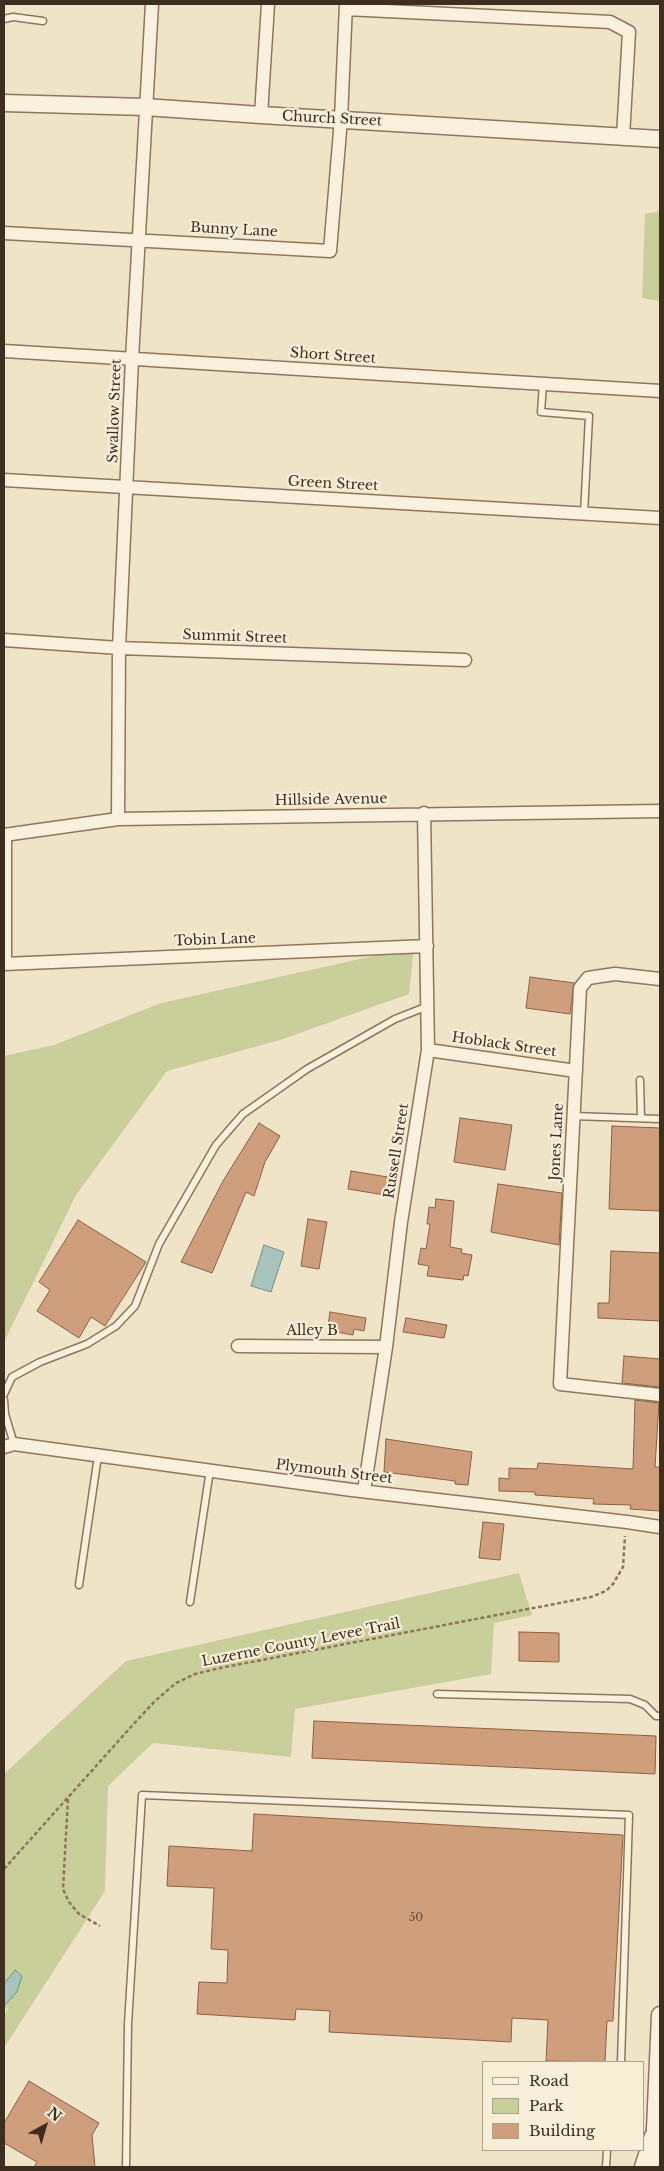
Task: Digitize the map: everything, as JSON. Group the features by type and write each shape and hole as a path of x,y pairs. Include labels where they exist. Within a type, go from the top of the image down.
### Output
{"street":[{"name":"Swallow Street","path":"118,819 119,648 132,359 152,4"},
{"path":"261,116 268,4"},
{"path":"346,6 610,22 629,32 622,137"},
{"name":"Bunny Lane","path":"4,233 330,251 341,119 346,6"},
{"name":"Church Street","path":"4,103 145,106 261,116 341,119 660,139"},
{"name":"Short Street","path":"4,351 660,391"},
{"name":"Green Street","path":"4,480 660,518"},
{"name":"Summit Street","path":"4,640 119,648 465,660"},
{"name":"Hillside Avenue","path":"4,834 118,819 660,811"},
{"name":"Russell Street","path":"364,1491 386,1347 401,1222 428,1050 424,813"},
{"path":"4,834 5,964"},
{"name":"Tobin Lane","path":"5,964 427,946"},
{"name":"Jones Lane","path":"660,978 616,974 588,978 580,988 560,1384 660,1395"},
{"name":"Hoblack Street","path":"428,1050 576,1071"},
{"name":"Alley B","path":"238,1346 386,1347"},
{"name":"Plymouth Street","path":"9,1446 660,1527"},
{"path":"659,2167 655,2129 660,2015"},
{"path":"643,2167 655,2129"}],"lane":[{"path":"4,19 13,17 43,21"},
{"path":"543,384 541,412 588,416 584,514"},
{"path":"4,1394 12,1377 40,1362 87,1344 116,1326 135,1306 159,1244 216,1145 243,1114 307,1069 395,1019 428,1006"},
{"path":"640,1080 641,1118"},
{"path":"574,1116 660,1119"},
{"path":"4,1400 9,1446"},
{"path":"79,1585 98,1456"},
{"path":"190,1602 210,1470"},
{"path":"437,1694 630,1700 645,1704 656,1716 660,1716"},
{"path":"126,2167 128,2024 142,1795 629,1815 621,2061"},
{"path":"606,2167 607,2151"}],"path":[{"name":"Luzerne County Levee Trail","path":"4,1869 142,1714 176,1683 195,1674 220,1668 591,1597 606,1591 623,1568 627,1522"},
{"path":"68,1798 63,1889 69,1902 79,1914 100,1926"}],"green space":[{"path":"660,211 660,301 642,298 645,214"},
{"path":"414,947 409,994 280,1040 167,1071 76,1195 4,1342 4,1056 54,1045 161,1003"},
{"path":"519,1573 532,1615 494,1623 491,1674 295,1709 291,1757 153,1743 108,1786 105,1891 4,2048 4,2016 8,2008 4,2009 4,2006 17,1992 15,1970 4,1984 4,1774 126,1661"}],"water":[{"path":"264,1245 284,1252 271,1292 251,1286"},
{"path":"15,1970 22,1976 17,1992 4,2006 4,1984"}],"building":[{"path":"530,977 574,983 570,1014 526,1008"},
{"path":"460,1118 512,1125 505,1170 454,1162"},
{"path":"259,1123 280,1136 265,1162 254,1196 246,1192 212,1273 181,1262 223,1181"},
{"path":"612,1126 660,1128 660,1211 609,1209"},
{"path":"351,1171 394,1178 391,1196 348,1189"},
{"path":"498,1184 562,1193 559,1245 491,1232"},
{"path":"436,1199 454,1201 450,1247 462,1249 461,1253 472,1255 468,1276 464,1275 463,1280 427,1276 429,1266 418,1264 421,1248 426,1249 430,1224 427,1224 429,1207 435,1208"},
{"path":"308,1219 327,1222 319,1269 301,1266"},
{"path":"78,1220 146,1262 105,1326 91,1317 79,1338 37,1311 50,1290 39,1282"},
{"path":"611,1251 660,1253 660,1321 598,1318 598,1303 609,1303"},
{"path":"330,1312 366,1318 364,1331 354,1329 353,1335 336,1332 337,1326 328,1325"},
{"path":"406,1318 447,1325 444,1338 403,1332"},
{"path":"624,1356 660,1359 660,1387 622,1383"},
{"path":"635,1400 659,1403 655,1467 660,1467 660,1511 630,1509 631,1505 593,1504 594,1499 535,1495 535,1492 499,1491 499,1478 509,1479 509,1468 537,1469 538,1463 633,1469"},
{"path":"386,1439 472,1452 468,1485 455,1484 455,1481 384,1472"},
{"path":"483,1522 504,1524 500,1560 479,1558"},
{"path":"519,1632 559,1633 559,1662 519,1661"},
{"path":"314,1721 656,1736 655,1774 312,1758"},
{"path":"254,1814 623,1835 613,2021 607,2021 605,2061 546,2061 548,2020 512,2018 511,2042 329,2032 330,2011 296,2009 295,2020 197,2014 199,1982 227,1983 228,1950 211,1949 214,1888 167,1886 169,1846 252,1851"},
{"path":"29,2081 99,2123 92,2135 95,2167 34,2167 37,2162 4,2143 4,2123"}]}
